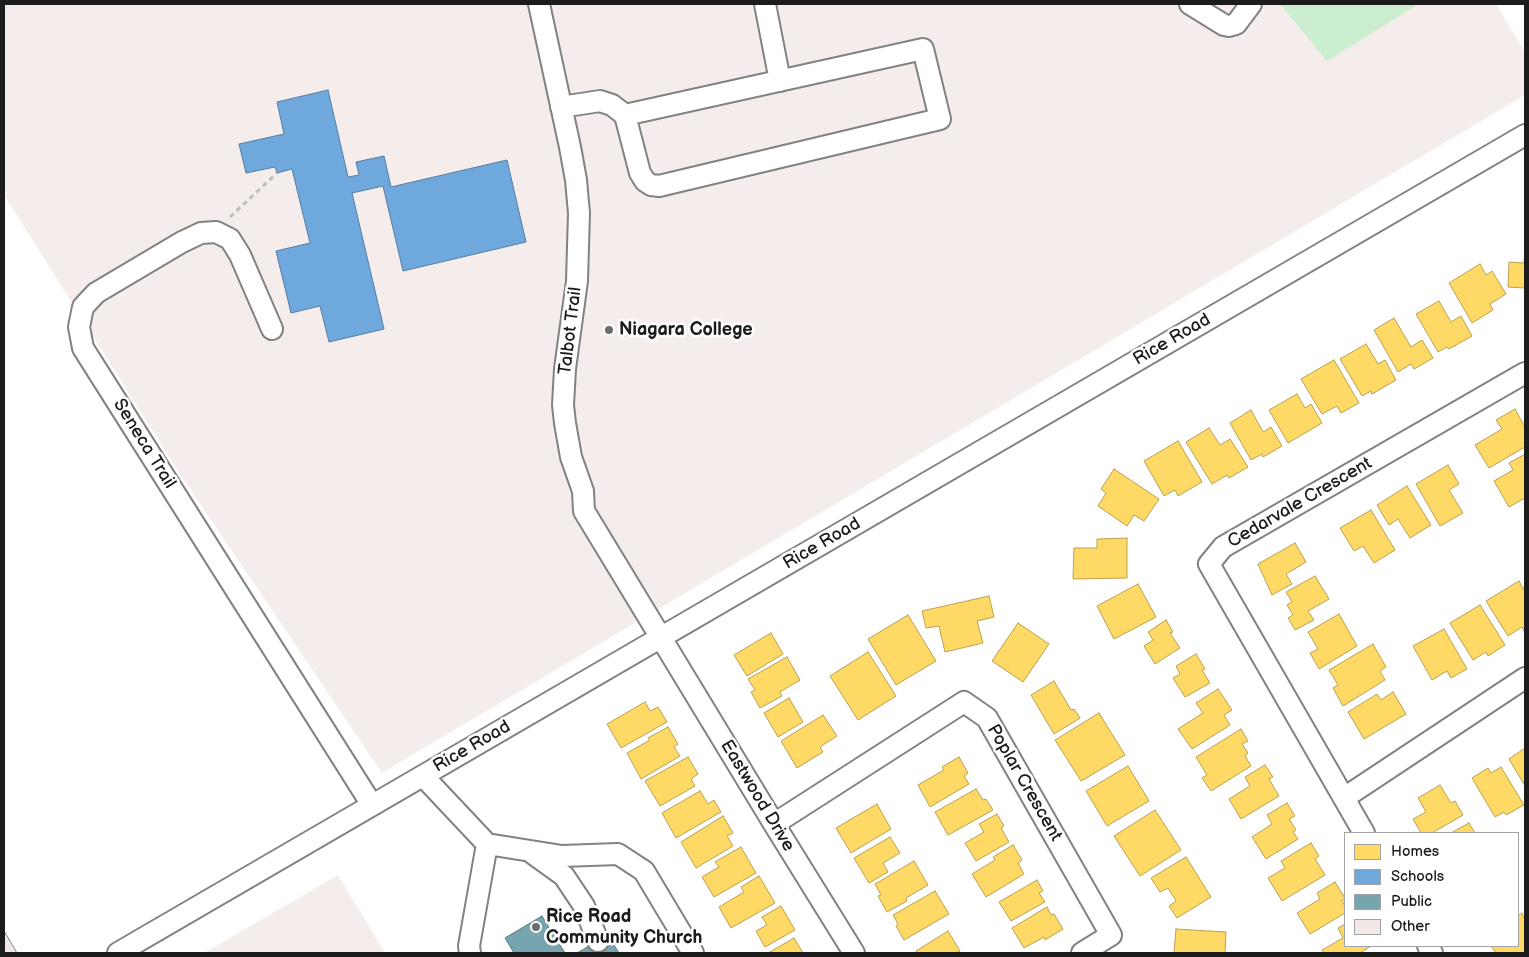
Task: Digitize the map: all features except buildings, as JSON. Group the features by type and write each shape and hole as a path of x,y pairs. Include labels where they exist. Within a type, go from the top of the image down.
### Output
{"street":[{"name":"Talbot Trail","path":"539,4 576,180 579,214 577,281 563,405 567,440 571,458 583,491 584,511 661,637"},
{"path":"765,4 780,81"},
{"path":"1190,4 1224,25 1229,26 1236,24 1251,4"},
{"path":"561,107 600,101 612,104 624,115 640,173 651,186 659,186 940,119 924,49 624,115"},
{"name":"Rice Road","path":"124,952 372,805 1525,134"},
{"name":"Seneca Trail","path":"216,232 201,232 96,293 84,307 79,327 83,348 372,805"},
{"path":"216,232 230,239 240,255 272,329"},
{"name":"Cedarvale Crescent","path":"1363,832 1209,564 1223,547 1525,373"},
{"name":"Eastwood Drive","path":"661,637 854,953"},
{"path":"1344,798 1525,678"},
{"name":"Poplar Crescent","path":"774,824 964,702 987,718 1111,935 1082,953"},
{"path":"423,776 488,844 562,856 618,854 644,872 693,953"},
{"path":"470,953 469,946 488,844"},
{"path":"530,851 564,876 584,906 598,941"}],"path":[{"path":"216,232 276,173"}],"shaded area":[{"name":"Niagara College","path":"4,4 1496,4 1525,52 1525,95 382,773 174,465 4,195"},
{"path":"338,875 385,953 204,953"}],"green space":[{"path":"1280,4 1419,4 1327,61"}],"place":[{"name":"Niagara College","path":"609,330"},
{"name":"Rice Road Community Church","path":"536,927"}]}
